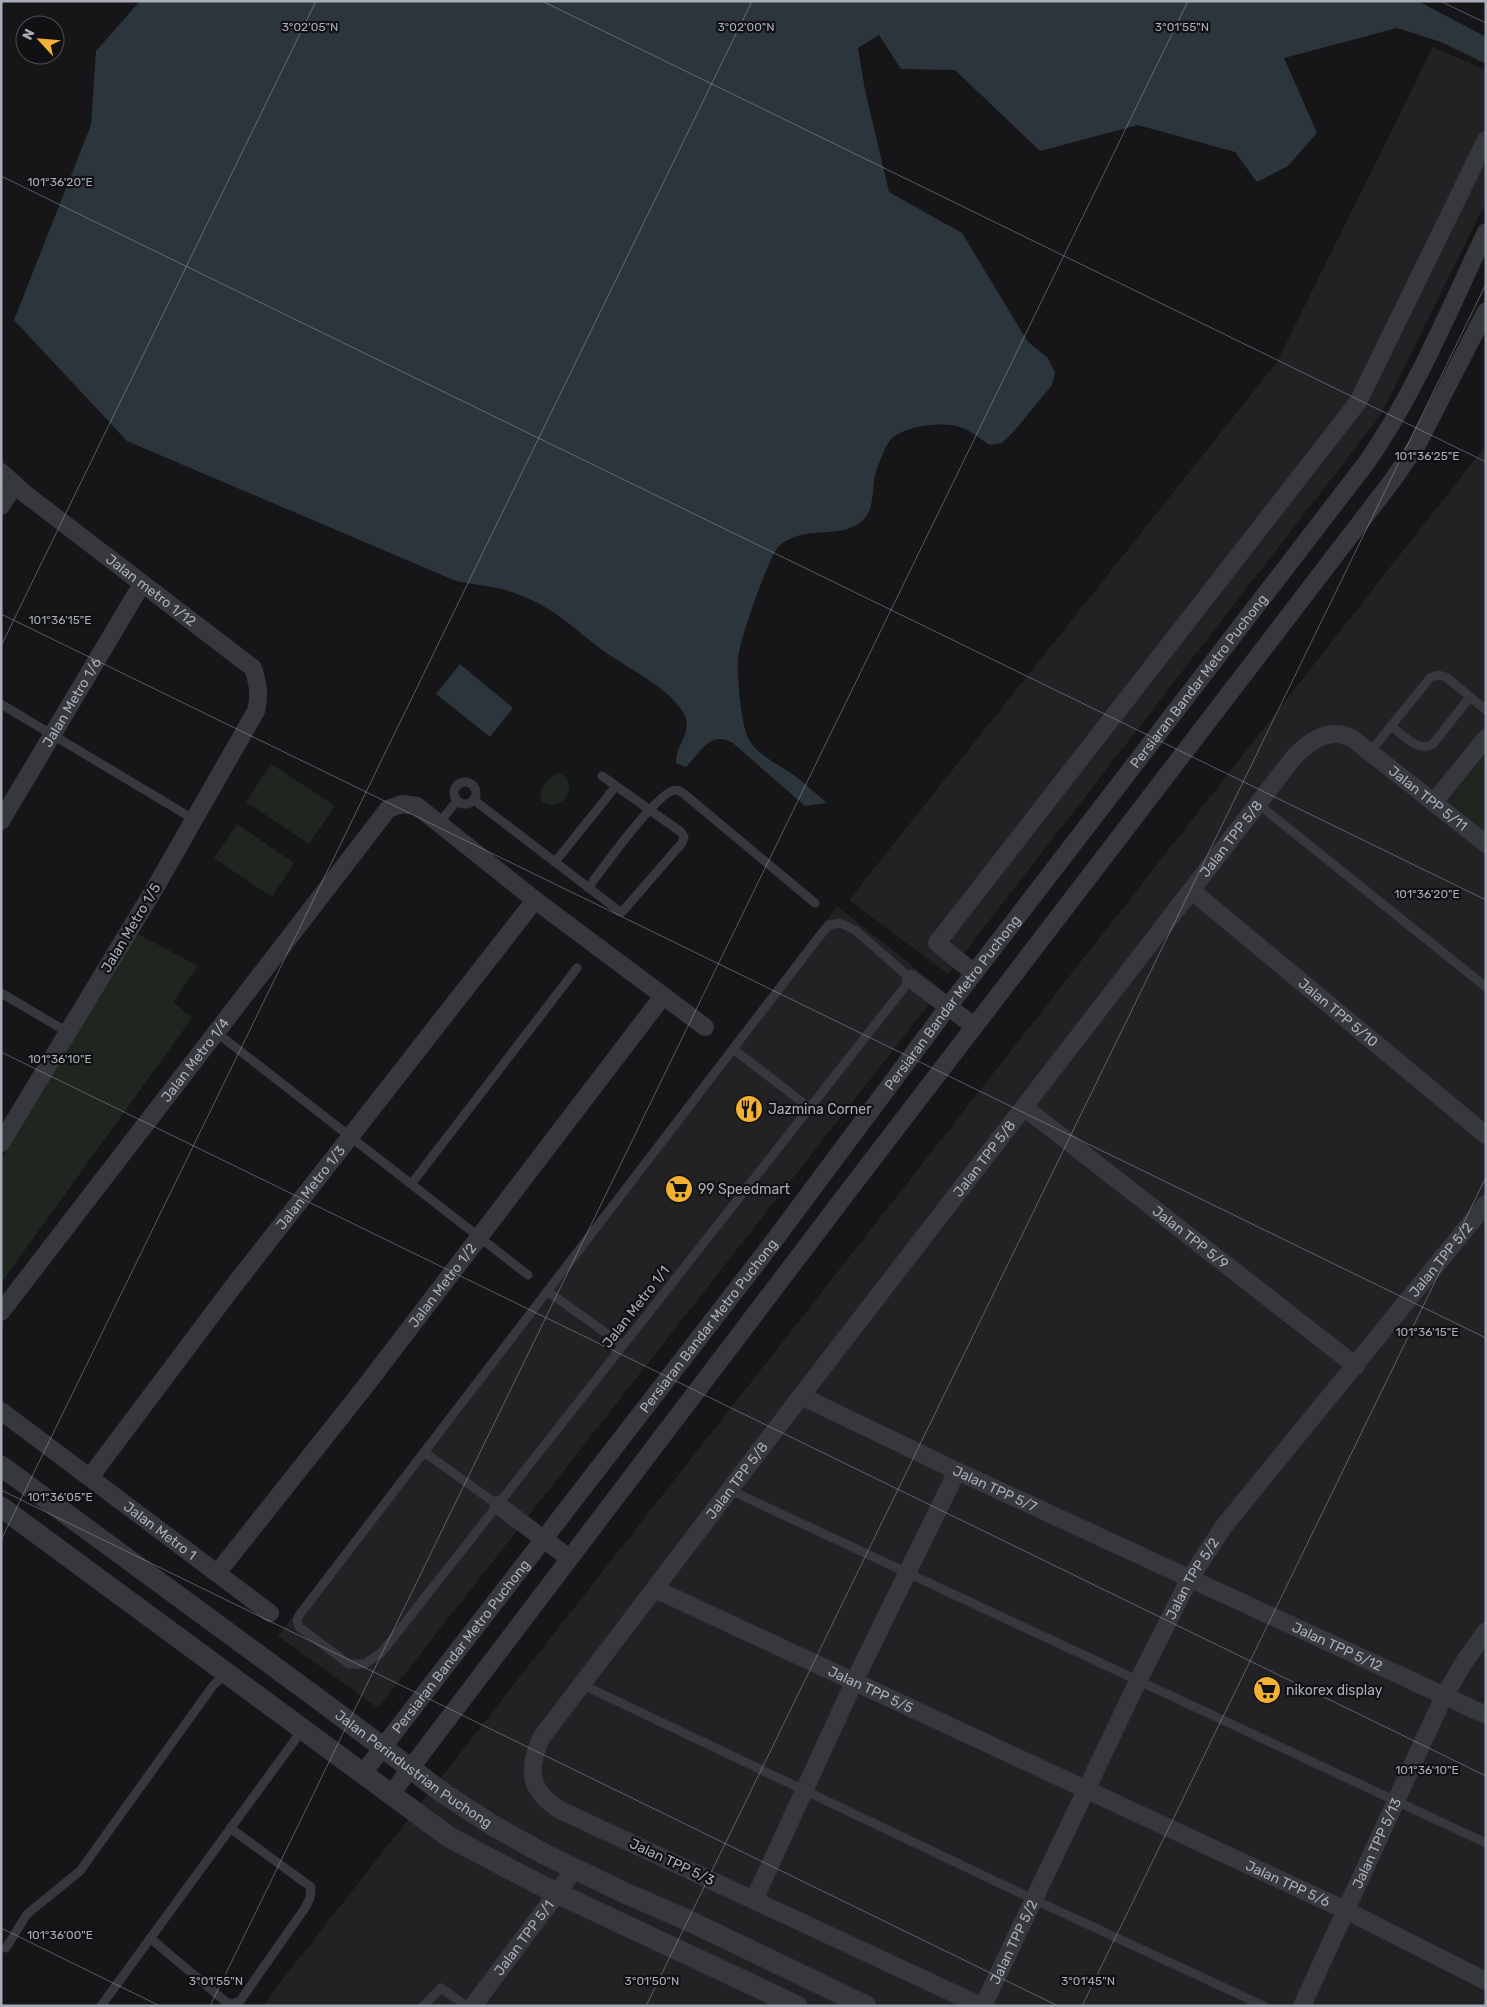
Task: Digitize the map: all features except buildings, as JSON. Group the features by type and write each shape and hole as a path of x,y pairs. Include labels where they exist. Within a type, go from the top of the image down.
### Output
{"street":[{"path":"974,973 937,943 1358,402 1486,140"},
{"name":"Persiaran Bandar Metro Puchong","path":"363,1773 768,1250 948,1007 1372,455 1391,428 1410,392 1486,232"},
{"name":"Persiaran Bandar Metro Puchong","path":"391,1794 974,1026 1392,481 1417,446 1486,311"},
{"path":"1,472 14,485 1,506"},
{"name":"Jalan metro 1/12","path":"14,485 253,668 258,682 259,698 256,711"},
{"name":"Jalan Metro 1/6","path":"1,821 142,584"},
{"name":"Jalan Metro 1/5","path":"1,1143 195,820 256,711"},
{"name":"Jalan TPP 5/8","path":"621,1633 801,1396 1294,757 1307,744 1322,736 1336,734 1352,738 1370,752"},
{"path":"1434,802 1486,738"},
{"name":"Jalan TPP 5/11","path":"1370,752 1486,844"},
{"name":"Jalan Metro 1/4","path":"1,1312 388,809 402,804 417,806 439,824"},
{"path":"439,824 535,900 705,1027"},
{"name":"Jalan TPP 5/10","path":"1192,891 1486,1135"},
{"name":"Jalan Metro 1/3","path":"90,1477 226,1296 352,1137 535,900"},
{"path":"911,979 974,1026"},
{"name":"Jalan Metro 1/2","path":"218,1572 364,1388 663,996"},
{"name":"Jalan TPP 5/9","path":"1024,1108 1356,1366"},
{"name":"Jalan TPP 5/2","path":"982,2006 1190,1578 1224,1526 1486,1204"},
{"name":"Jalan TPP 5/7","path":"801,1396 957,1471 1190,1578"},
{"name":"Jalan Metro 1","path":"1,1411 218,1572 270,1613"},
{"name":"Jalan Perindustrian Puchong","path":"1,1466 383,1747 415,1762 443,1793 492,1825 575,1869 866,2006"},
{"path":"754,1900 854,1682 957,1471"},
{"path":"498,1505 569,1558"},
{"path":"1,1507 303,1728 449,1838 557,1893 797,2006"},
{"name":"Jalan TPP 5/12","path":"1190,1578 1486,1715"},
{"name":"Jalan TPP 5/5","path":"655,1589 1086,1791"},
{"name":"Jalan TPP 5/13","path":"1302,2006 1444,1696 1486,1631"},
{"name":"Jalan TPP 5/3","path":"621,1633 540,1738 531,1765 533,1778 539,1792 548,1802 560,1810 982,2006"},
{"name":"Jalan TPP 5/6","path":"1086,1791 1345,1910 1486,1980"},
{"name":"Jalan TPP 5/1","path":"473,2006 575,1869"}],"lane":[{"path":"1370,752 1430,678 1438,675 1446,677 1486,710"},
{"path":"1391,726 1420,747 1427,748 1433,744 1470,697"},
{"path":"1,704 195,820"},
{"path":"474,800 619,912 622,912 682,843 684,837 681,832 602,776"},
{"path":"462,782 468,782 476,789 474,800 465,804 457,801 454,789 462,782"},
{"path":"555,862 616,786"},
{"path":"588,888 648,810 670,792 676,790 683,793 814,903"},
{"path":"439,824 457,801"},
{"path":"1258,804 1486,987"},
{"path":"498,1505 424,1452 829,925 840,922 855,930 911,979"},
{"path":"412,1183 577,968"},
{"name":"Jalan Metro 1/1","path":"424,1452 297,1620 298,1627 305,1633 349,1664 365,1664 382,1652 911,979"},
{"path":"1,994 68,1033"},
{"path":"217,1033 528,1274"},
{"path":"733,1050 810,1108"},
{"path":"548,1291 623,1345"},
{"path":"730,1490 1486,1843"},
{"path":"6,1948 27,1914 80,1871 212,1687 226,1672"},
{"path":"581,1684 1035,1900 1264,2006"},
{"path":"101,2006 303,1728"},
{"path":"150,1938 226,2002 232,2004 240,2001 305,1908 310,1898 311,1887 230,1828"},
{"path":"423,2006 441,1988 467,2006"}],"shaded area":[{"path":"140,1 1418,1 1486,37 1486,64 1441,42 1397,28 1284,58 1317,133 1288,166 1257,182 1235,152 1138,125 1040,151 955,70 901,69 879,35 858,48 865,90 889,192 962,233 1028,342 1048,358 1055,373 1052,385 1002,443 990,445 965,429 938,424 907,430 892,438 879,464 874,480 870,508 861,522 842,530 810,533 789,539 779,546 774,554 743,636 738,659 740,700 743,722 748,738 757,750 803,782 827,803 805,806 733,743 725,740 718,739 706,745 686,767 676,763 676,757 687,725 681,709 673,699 651,681 605,652 564,620 541,605 505,590 456,581 127,441 14,320 91,125 96,51"},
{"path":"1433,47 1486,70 1486,202 1380,416 948,974 849,900 1277,362"},
{"path":"1486,445 1486,2006 263,2006 283,1979"},
{"path":"460,664 513,708 490,737 436,694"},
{"path":"1486,755 1486,831 1449,801"},
{"path":"271,764 335,806 309,844 246,802"},
{"path":"559,773 566,778 569,784 569,791 561,802 555,805 548,805 541,801 542,788 548,780"},
{"path":"237,824 294,863 272,897 214,858"},
{"path":"837,906 941,989 378,1708 278,1636"},
{"path":"136,933 198,966 173,1002 192,1018 1,1283 1,1159"}],"place":[{"name":"Jazmina Corner","path":"749,1109"},
{"name":"99 Speedmart","path":"679,1189"},
{"name":"nikorex display","path":"1267,1690"}]}
